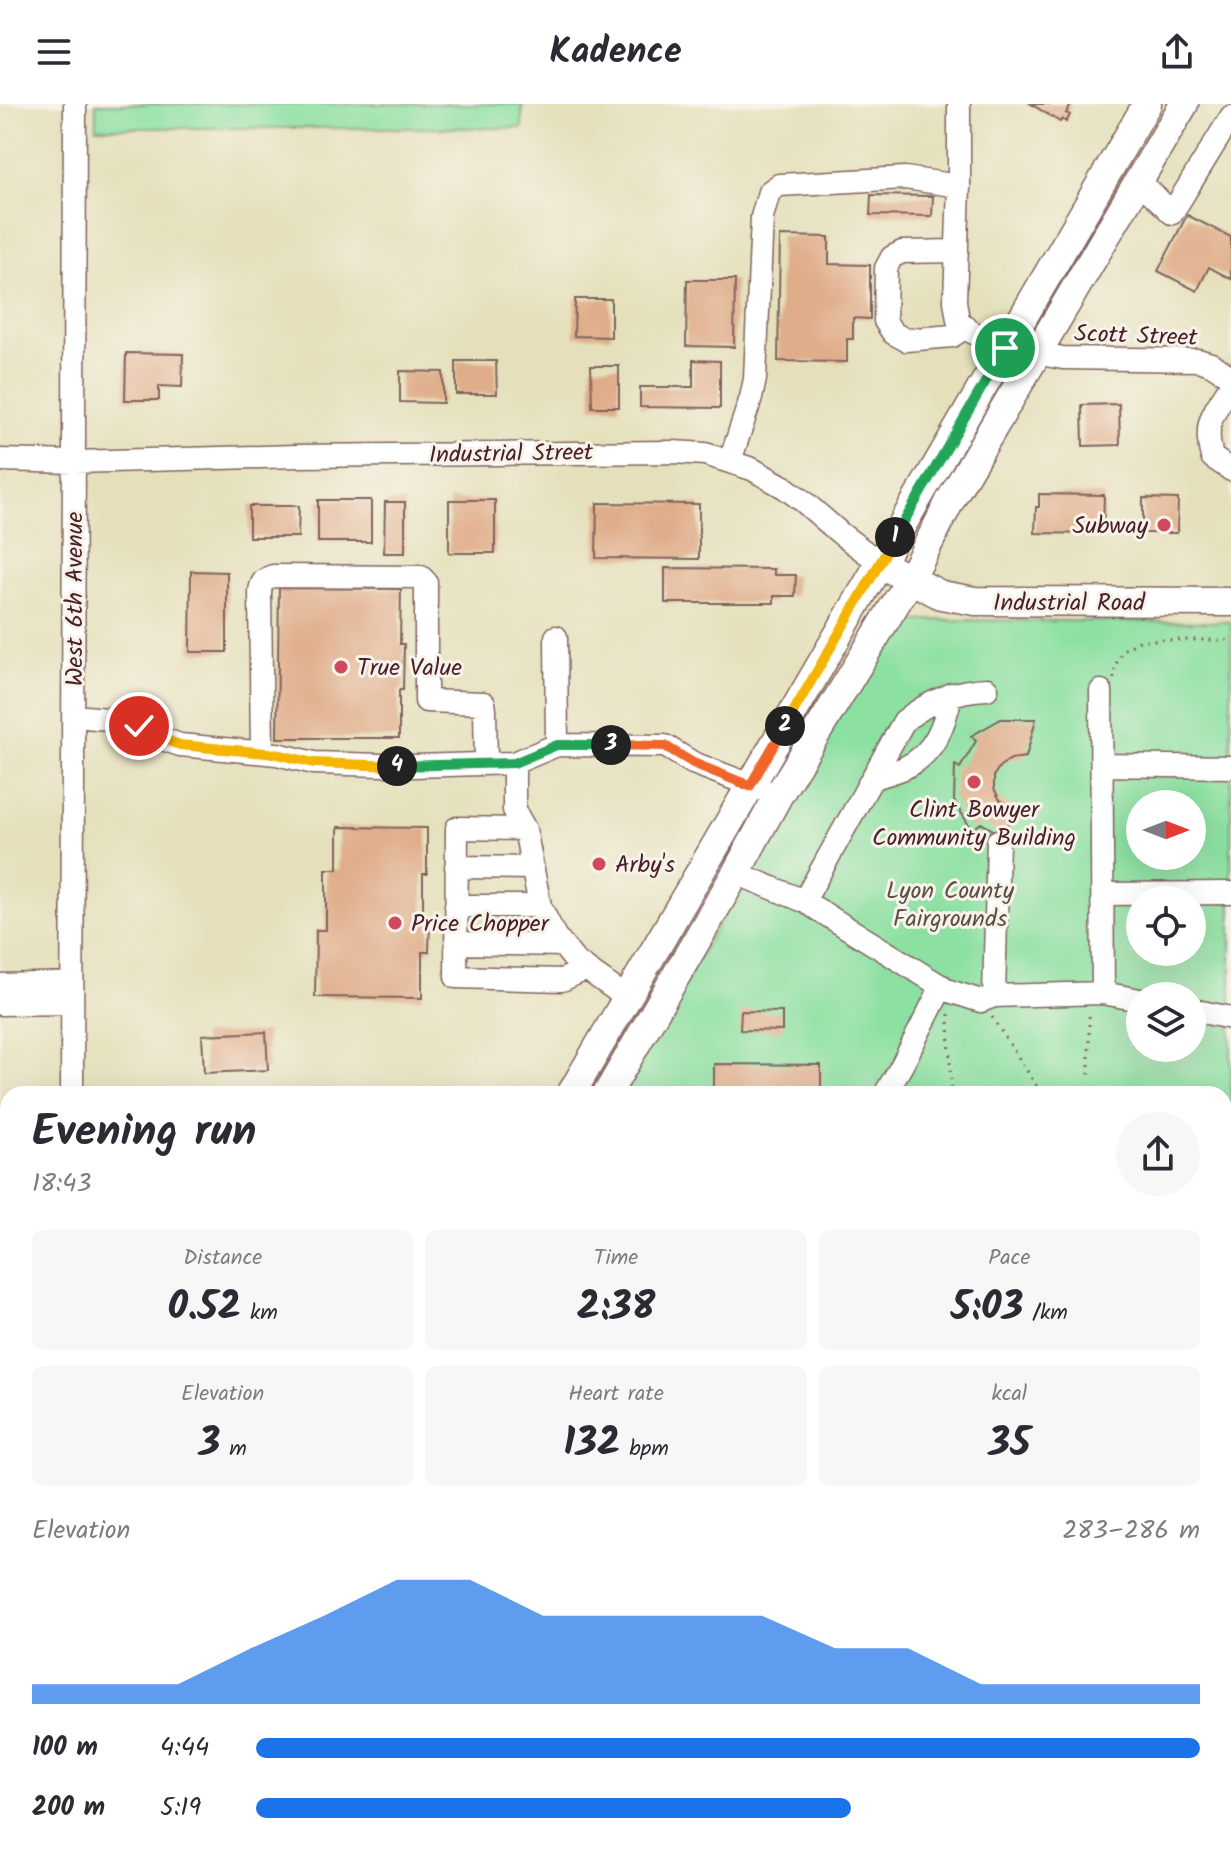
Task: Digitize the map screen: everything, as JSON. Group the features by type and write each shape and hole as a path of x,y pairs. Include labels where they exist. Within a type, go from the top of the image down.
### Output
{"main road":[{"path":"576,1086 1147,104"},
{"path":"615,1086 653,1012 778,796 910,580 951,499 1184,104"},
{"name":"Industrial Street","path":"880,563 910,580"},
{"name":"Industrial Road","path":"910,580 941,595 975,601 1231,602"}],"street":[{"name":"West 6th Avenue","path":"72,1086 75,104"},
{"path":"957,251 902,252 892,257 886,268 885,321 893,333 906,340 952,336 966,327 958,320 955,301 957,251 959,186 959,104"},
{"path":"1138,180 1172,213 1231,117"},
{"path":"730,461 755,379 762,217 769,192 779,185 905,178 959,186"},
{"name":"Scott Street","path":"966,327 1005,348 1063,358 1198,360 1231,377"},
{"path":"1231,385 1209,421 1207,434 1212,457 1231,470"},
{"name":"Industrial Street","path":"0,460 74,462 297,456 705,454 752,469 784,487 880,563"},
{"path":"262,752 261,583 273,576 421,577 426,582 426,701 484,703 486,764"},
{"path":"556,637 557,745"},
{"path":"804,901 904,721 922,707 951,694 987,689"},
{"path":"1096,993 1103,894 1102,765 1107,691"},
{"path":"873,778 906,767 927,752 945,724 951,694"},
{"path":"74,716 139,726 157,737 180,745 277,754 314,763 414,766 514,763 557,745 665,746 693,763 778,796"},
{"path":"514,763 514,810 525,829 540,906 555,936 575,961 627,998"},
{"path":"1102,765 1231,767"},
{"path":"525,829 457,828 456,977 562,980 586,969"},
{"path":"988,998 998,841"},
{"path":"456,867 532,868"},
{"path":"736,873 804,901 945,989 988,998 1096,993 1126,998"},
{"path":"1103,894 1231,893"},
{"path":"456,906 540,906"},
{"path":"456,943 562,945"},
{"path":"0,985 72,993"},
{"path":"890,1086 945,989"},
{"path":"0,1004 72,993"},
{"path":"1206,1013 1231,1018"}],"path":[{"path":"1107,691 1123,650 1141,640 1231,640"},
{"path":"945,989 951,1086"},
{"path":"1089,1074 1096,993"},
{"path":"988,998 1038,1086"}],"green space":[{"path":"96,104 522,104 522,128 96,128"},
{"name":"Lyon County Fairgrounds","path":"928,620 1231,622 1231,1086 624,1086 882,642 897,628"}],"building":[{"path":"1031,104 1072,104 1066,113 1070,115 1066,122 1062,119 1060,122"},
{"path":"871,195 933,196 932,216 870,215"},
{"path":"1187,215 1231,237 1231,279 1209,267 1197,291 1158,271"},
{"path":"780,236 829,237 829,264 870,265 870,319 853,318 853,339 847,339 847,362 778,361"},
{"path":"687,280 735,280 734,347 686,346"},
{"path":"575,299 611,299 611,337 574,336"},
{"path":"126,353 183,354 182,387 159,386 159,400 125,400"},
{"path":"693,360 720,361 720,408 640,407 640,387 693,387"},
{"path":"456,361 496,361 497,394 456,394"},
{"path":"591,366 619,366 619,407 592,407"},
{"path":"400,371 443,372 443,403 400,402"},
{"path":"1119,404 1120,445 1083,446 1082,405"},
{"path":"1039,494 1104,495 1103,534 1035,533"},
{"path":"1143,498 1178,499 1177,533 1143,533"},
{"path":"318,500 371,500 371,542 318,542"},
{"path":"449,500 495,500 495,553 449,553"},
{"path":"385,502 405,502 405,553 384,553"},
{"path":"597,503 699,504 699,559 596,558"},
{"path":"249,506 299,506 298,537 249,537"},
{"path":"665,568 774,569 774,575 796,575 795,596 774,596 774,603 665,603"},
{"path":"191,571 227,572 227,652 190,652"},
{"name":"True Value","path":"279,588 401,589 400,644 404,644 403,690 399,690 399,738 277,738"},
{"name":"Clint Bowyer Community Building","path":"1001,719 1036,719 1026,757 1011,759 1000,766 994,775 994,789 1000,800 1013,807 1005,837 981,823 972,830 954,801 955,765 960,768 976,741 971,736"},
{"path":"338,827 427,828 423,920 430,920 429,952 422,952 422,998 315,997 316,930 326,930 326,869 338,869"},
{"path":"741,1011 782,1012 782,1031 740,1030"},
{"path":"266,1032 268,1070 204,1073 202,1035"},
{"path":"714,1064 821,1065 821,1086 714,1086"}],"place":[{"name":"Subway","path":"1164,525"},
{"name":"True Value","path":"341,667"},
{"name":"Clint Bowyer Community Building","path":"974,782"},
{"name":"Arby's","path":"599,864"},
{"name":"Price Chopper","path":"395,923"}],"route":[{"path":"139,726 157,737 180,745 277,754 314,763 414,766 514,763 557,745 655,745 665,746 693,763 750,786 1005,348"}]}
